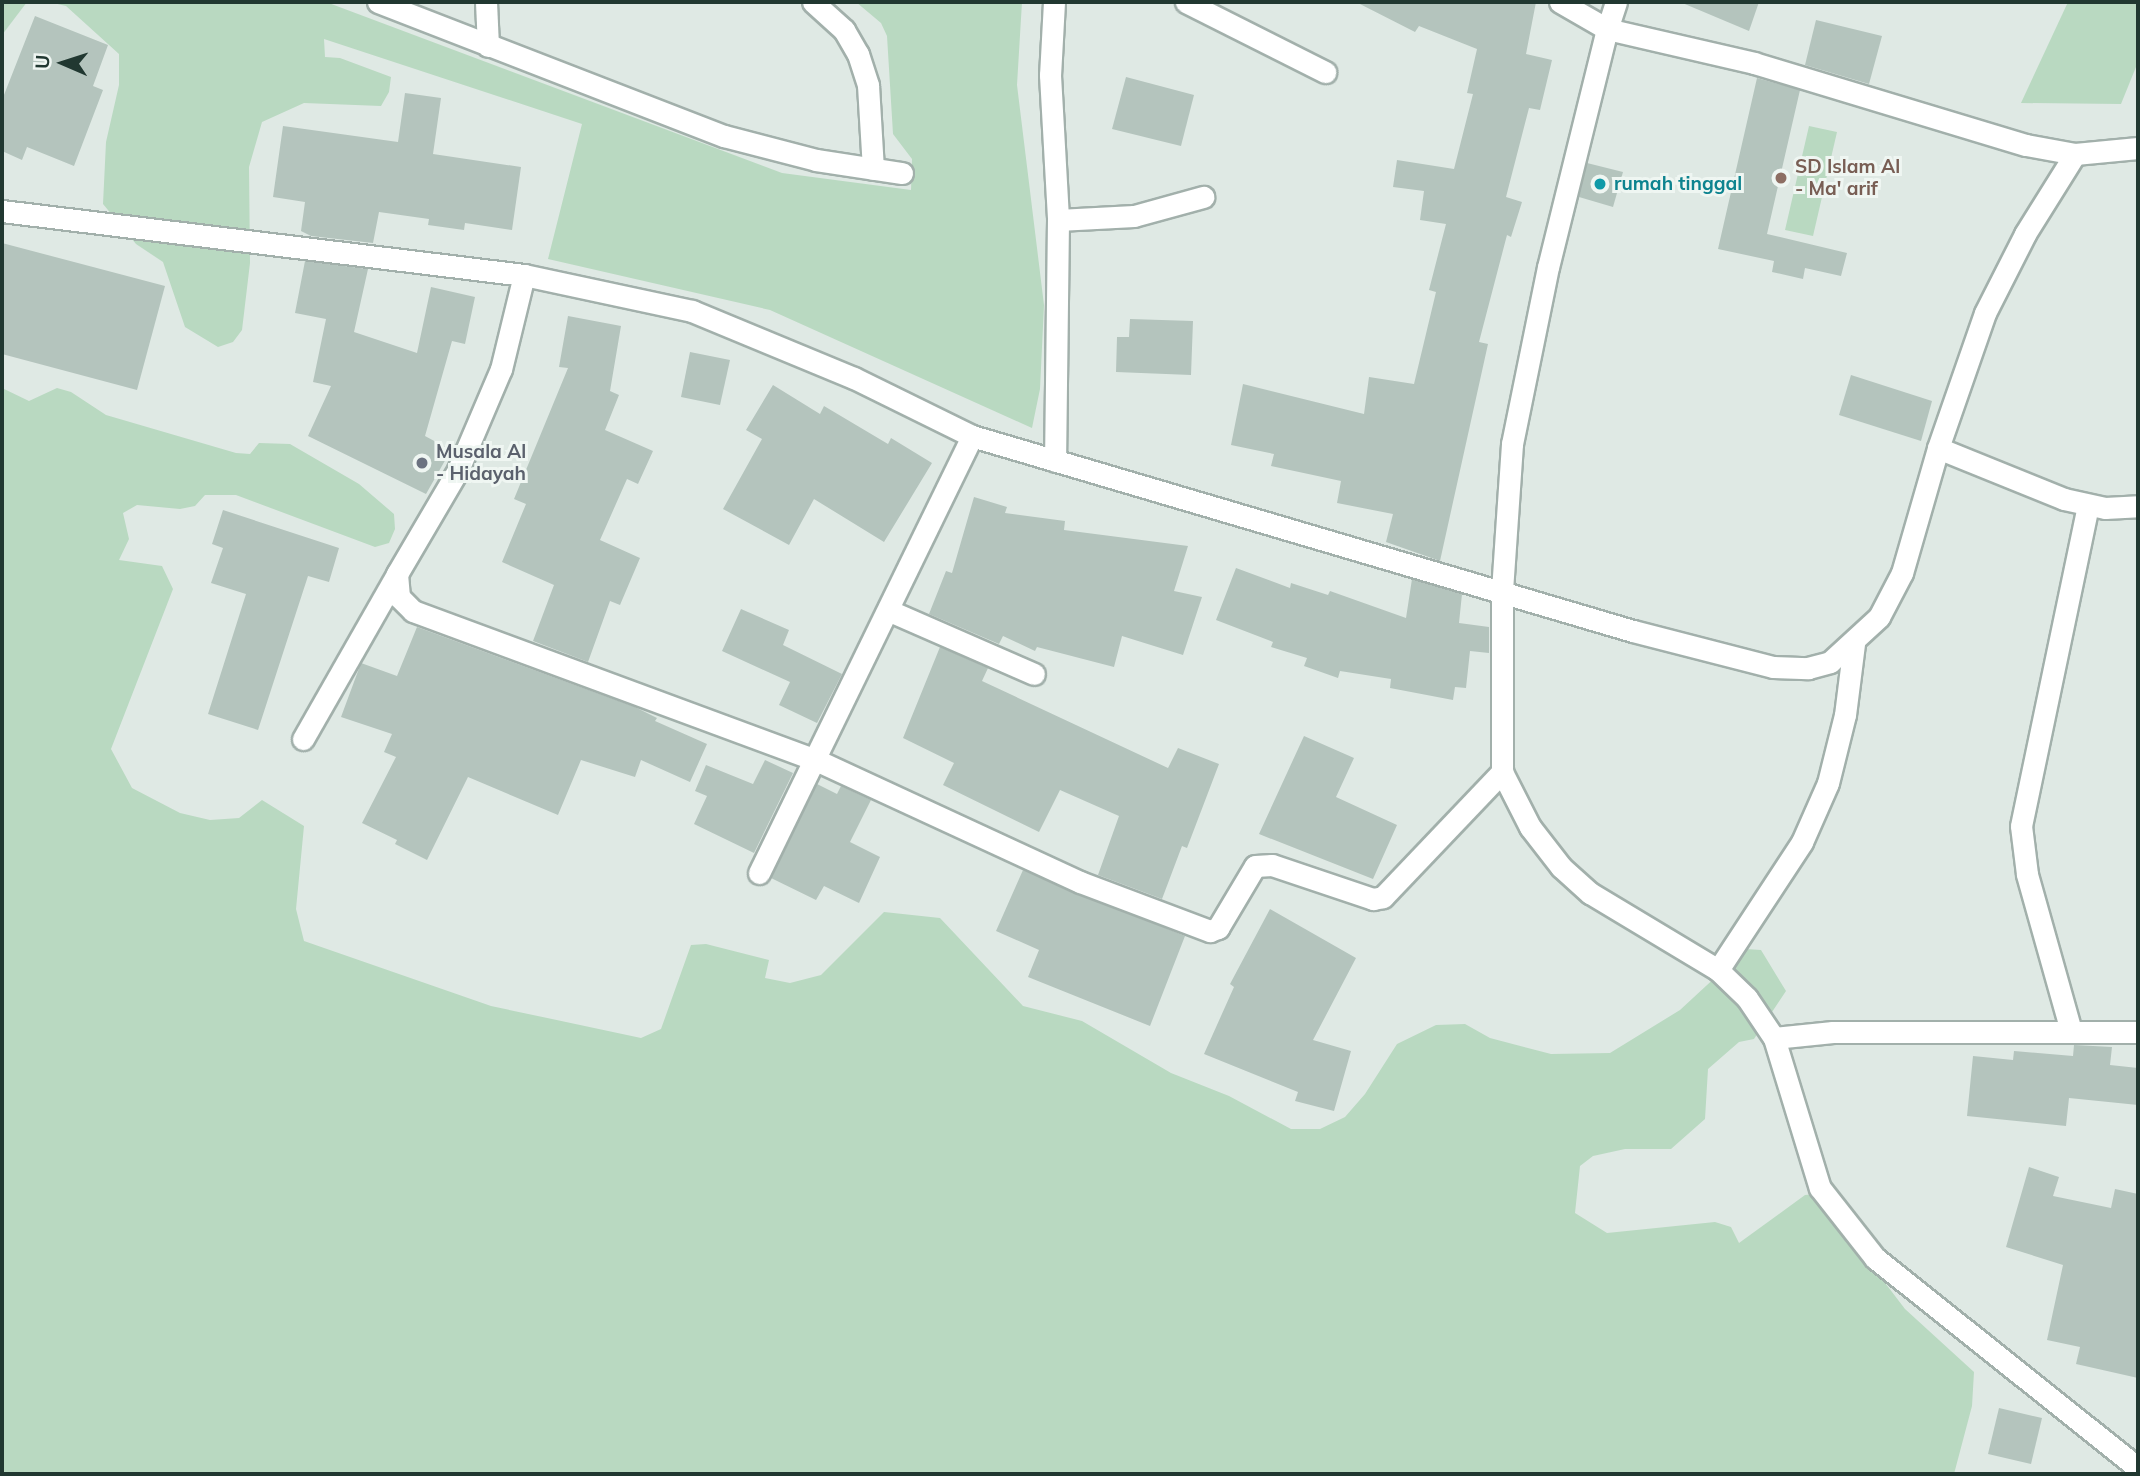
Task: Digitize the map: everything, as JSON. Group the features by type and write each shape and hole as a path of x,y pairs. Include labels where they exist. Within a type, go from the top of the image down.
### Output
{"street":[{"path":"378,2 724,136 816,160 902,173"},
{"path":"486,2 488,46"},
{"path":"813,2 844,30 858,54 872,109 873,169"},
{"path":"1054,2 1050,75 1058,220 1055,461"},
{"path":"1186,2 1325,72"},
{"path":"1560,2 1607,29 1754,63 2026,145 2075,155 2138,148"},
{"path":"1616,2 1548,267 1512,444 1502,591 1502,772 1530,827 1561,867 1590,893 1718,970 1747,998 1774,1038 1820,1188 1843,1222 1875,1258 2138,1468"},
{"path":"2,211 524,275 692,311 854,378 972,436 1633,631 1773,667 1808,668 1830,662 1854,644 1879,617 1902,573 1938,448 1985,313 2025,234 2075,155"},
{"path":"1058,220 1134,216 1203,197"},
{"path":"303,739 458,470 501,369 524,275"},
{"path":"759,873 890,611 972,436"},
{"path":"1938,448 2088,506 2138,506"},
{"path":"2071,1031 2027,874 2021,826 2088,506"},
{"path":"397,574 399,597 413,611 816,760 1080,882 1210,931 1218,928 1255,866 1272,865 1373,900 1383,897 1502,772"},
{"path":"890,611 1034,674"},
{"path":"1718,970 1802,842 1828,783 1845,715 1854,644"},
{"path":"1774,1038 1833,1032 2138,1032"}],"green space":[{"path":"2,2 27,2 2,35"},
{"path":"49,2 326,2 782,173 911,190 912,159 893,134 887,36 881,23 856,2 1022,2 1017,85 1044,305 1040,389 1032,428 770,310 548,259 582,124 324,39 325,57 340,58 391,77 389,92 381,106 304,103 262,122 249,167 250,263 242,330 233,342 218,347 185,327 163,262 136,244 103,204 106,142 119,85 119,54 66,6"},
{"path":"2068,2 2138,2 2138,62 2121,104 2021,103"},
{"path":"1809,126 1837,132 1813,236 1785,230"},
{"path":"2,388 29,401 57,388 71,392 106,415 236,453 250,454 259,443 290,444 359,484 394,514 395,529 389,543 375,547 236,495 205,495 195,506 180,509 137,505 123,513 129,539 119,560 162,566 173,589 111,749 132,788 180,813 210,820 239,818 262,800 304,826 296,909 304,941 491,1006 641,1038 661,1029 691,945 706,944 769,960 765,978 790,983 821,975 884,912 940,918 1023,1006 1082,1021 1171,1073 1229,1096 1291,1129 1320,1129 1345,1117 1365,1094 1397,1044 1436,1025 1465,1024 1490,1038 1551,1054 1610,1053 1680,1010 1746,949 1761,950 1786,991 1754,1039 1739,1042 1708,1069 1705,1119 1671,1149 1625,1149 1593,1156 1580,1166 1575,1213 1607,1233 1715,1222 1731,1227 1739,1243 1805,1195 1817,1194 1905,1309 1974,1372 1972,1406 1954,1474 2,1474"}],"building":[{"path":"1356,2 1536,2 1526,54 1552,60 1540,110 1529,108 1506,197 1522,202 1511,237 1507,235 1479,342 1488,344 1440,561 1386,542 1393,514 1337,503 1341,481 1271,466 1274,454 1231,445 1243,384 1364,414 1369,377 1414,384 1436,292 1429,290 1446,224 1420,220 1424,191 1393,187 1397,160 1454,169 1473,94 1467,93 1477,49 1419,26 1415,32"},
{"path":"1680,2 1759,2 1749,31"},
{"path":"35,16 108,45 93,86 103,90 74,166 27,147 22,160 2,151 2,100"},
{"path":"1816,20 1882,36 1869,84 1805,65"},
{"path":"1126,77 1194,95 1181,146 1112,129"},
{"path":"1757,78 1800,90 1767,234 1847,253 1841,276 1805,268 1803,279 1772,272 1774,261 1718,249"},
{"path":"405,93 441,98 433,154 521,167 512,230 465,223 464,230 428,225 429,219 379,212 373,243 311,236 301,231 305,202 273,197 283,126 398,142"},
{"name":"rumah tinggal","path":"1587,163 1623,172 1613,207 1579,197"},
{"path":"2,243 165,286 137,390 2,354"},
{"path":"305,261 368,269 354,332 417,353 431,287 475,297 465,344 452,341 425,436 451,450 426,494 308,436 331,386 313,382 326,319 295,313"},
{"path":"568,316 621,326 610,391 619,395 605,430 653,451 638,484 627,479 600,540 640,558 620,605 610,601 588,662 533,641 554,585 502,562 526,504 514,499 568,368 559,367"},
{"path":"1130,319 1193,321 1191,375 1116,372 1117,337 1129,337"},
{"path":"690,352 730,360 720,405 681,397"},
{"path":"1851,375 1932,401 1921,441 1839,415"},
{"path":"773,385 820,414 824,406 888,444 891,438 932,463 884,542 814,499 789,545 723,509 762,439 746,430"},
{"path":"974,497 1007,507 1005,513 1065,521 1064,530 1188,546 1174,591 1202,597 1183,655 1122,636 1114,667 1037,647 1035,651 1003,636 999,644 929,614 946,571 952,573"},
{"path":"223,510 339,548 329,582 308,576 258,730 208,714 246,594 211,583 223,548 212,544"},
{"path":"1236,568 1290,588 1291,583 1328,595 1330,591 1406,618 1412,579 1462,594 1459,623 1489,627 1489,653 1470,651 1466,688 1455,687 1453,700 1390,688 1391,679 1340,671 1338,678 1304,666 1307,658 1271,647 1273,642 1216,620"},
{"path":"741,609 789,630 783,645 842,674 817,723 779,705 790,682 722,651"},
{"path":"417,627 635,707 657,718 655,721 707,744 690,782 641,760 635,777 581,760 558,815 468,777 427,860 395,844 397,840 362,823 396,757 384,752 392,734 341,717 361,663 397,676"},
{"path":"940,647 988,668 982,681 1168,768 1178,748 1219,764 1187,848 1182,846 1162,899 1098,875 1119,816 1060,790 1039,832 943,785 954,763 903,738"},
{"path":"1304,736 1354,758 1336,797 1397,825 1373,879 1259,834"},
{"path":"765,760 793,773 754,853 694,824 707,796 695,791 706,765 753,784"},
{"path":"817,784 837,794 841,786 871,800 850,842 880,857 859,903 824,886 816,900 771,878"},
{"path":"1023,870 1185,936 1150,1026 1028,977 1039,950 996,931"},
{"path":"1270,909 1356,958 1313,1040 1351,1051 1334,1111 1295,1101 1298,1092 1204,1054 1234,987 1230,984"},
{"path":"2074,1045 2112,1047 2110,1065 2138,1068 2138,1105 2069,1098 2066,1126 1967,1116 1973,1056 2013,1060 2014,1051 2073,1056"},
{"path":"2029,1167 2059,1177 2053,1196 2111,1208 2115,1189 2138,1194 2138,1378 2076,1364 2080,1347 2047,1340 2063,1265 2006,1247"},
{"path":"1999,1408 2042,1418 2031,1464 1988,1454"}],"place":[{"name":"SD Islam Al - Ma' arif","path":"1781,178"},
{"name":"rumah tinggal","path":"1600,184"},
{"name":"Musala Al - Hidayah","path":"422,463"}]}
